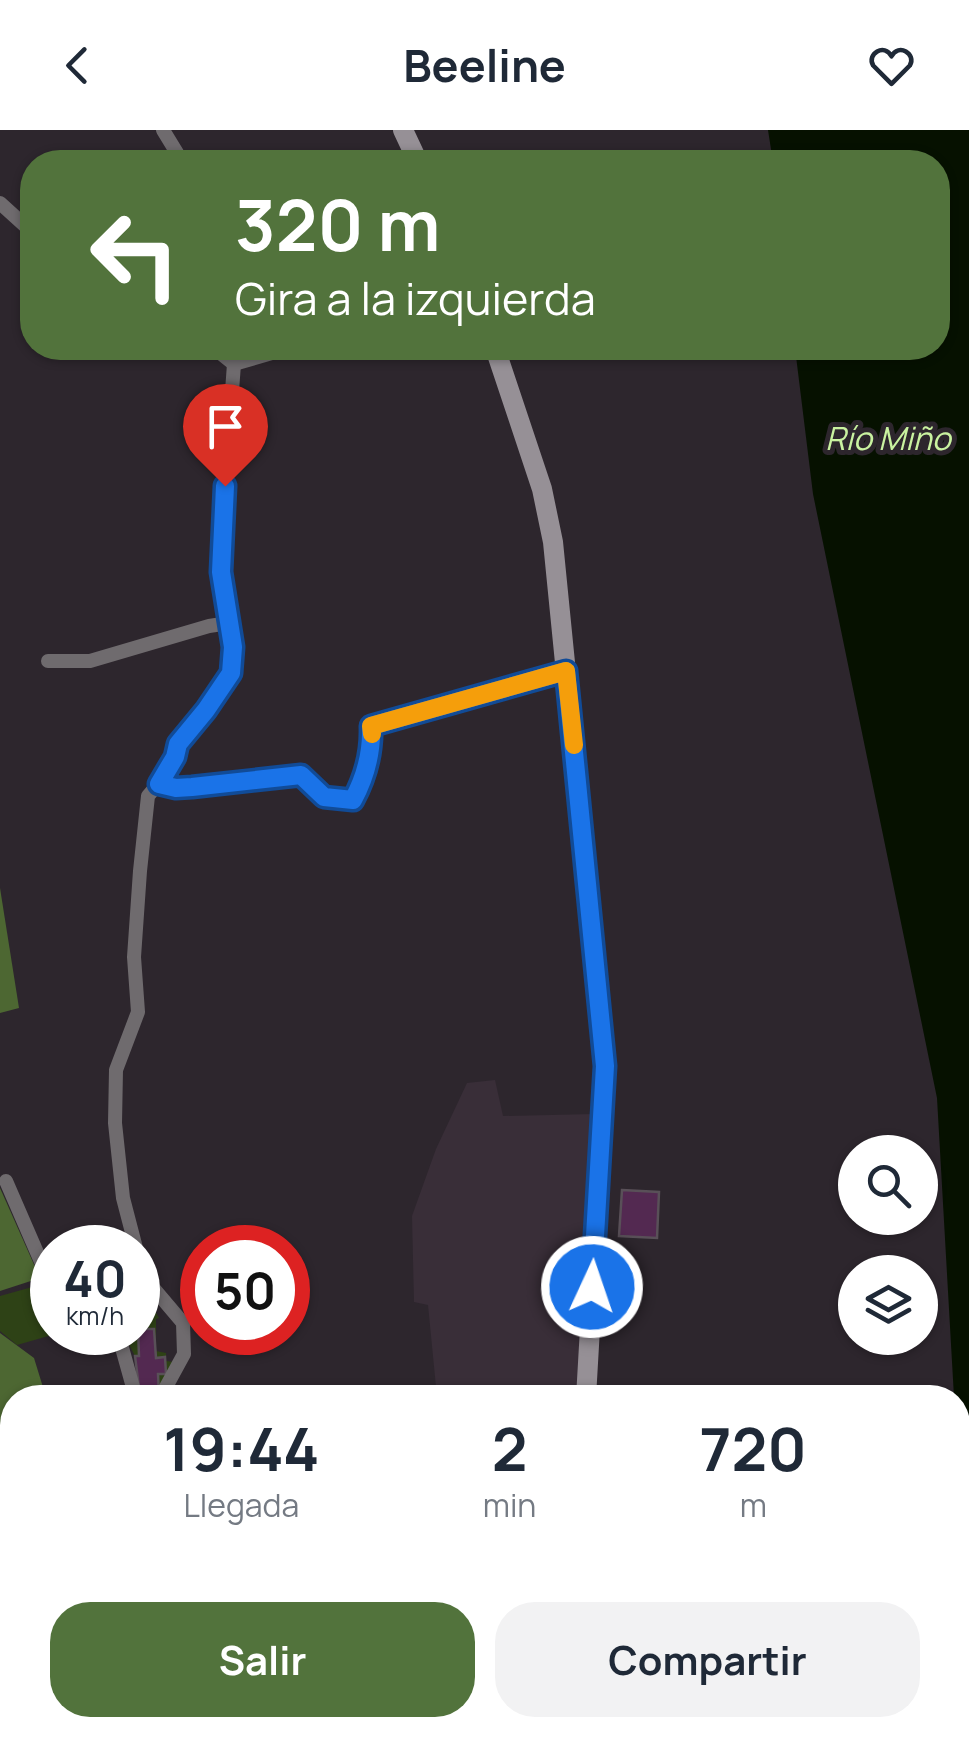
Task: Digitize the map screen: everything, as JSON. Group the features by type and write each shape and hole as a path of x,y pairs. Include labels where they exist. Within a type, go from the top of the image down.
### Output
{"main road":[{"path":"499,360 542,489 554,542 605,1066 587,1385"}],"street":[{"path":"0,202 20,221"},
{"path":"229,360 234,364"},
{"path":"234,364 248,360"},
{"path":"130,1225 114,1123 116,1070 138,1012 134,957 148,796 175,757 178,744 231,673 233,647 221,572 234,364"},
{"path":"48,661 90,661 229,623"},
{"path":"159,784 192,787 301,775 324,797 353,800 372,748 371,726 566,671"},
{"path":"6,1182 30,1236"},
{"path":"160,1297 182,1324 184,1354 167,1385"},
{"path":"124,1355 132,1385"}],"shaded area":[{"path":"495,1080 503,1116 594,1114 579,1385 436,1385 428,1305 414,1302 412,1216 436,1149 467,1083"}],"green space":[{"path":"0,888 19,1008 0,1013"},
{"path":"0,1188 30,1256 30,1281 0,1291"},
{"path":"30,1288 30,1341 17,1345 0,1331 0,1296"},
{"path":"0,1333 34,1358 42,1385 0,1385"},
{"path":"166,1353 166,1361 174,1362 164,1385 139,1385 135,1356"}],"water":[{"name":"Río Miño","path":"768,130 969,130 969,1385 953,1385 937,1098 813,494 796,360 950,360 950,150 771,150"}],"building":[{"path":"622,1190 659,1192 657,1238 619,1236"},
{"path":"135,1356 165,1357 166,1374 158,1374 159,1385 139,1385"}],"slow traffic":[{"path":"372,734 371,726 566,671 574,745"}],"route":[{"path":"225,486 221,572 233,647 231,673 178,744 159,784 192,787 301,775 324,797 353,800 372,748 371,726 566,671 605,1066 592,1287"}]}
